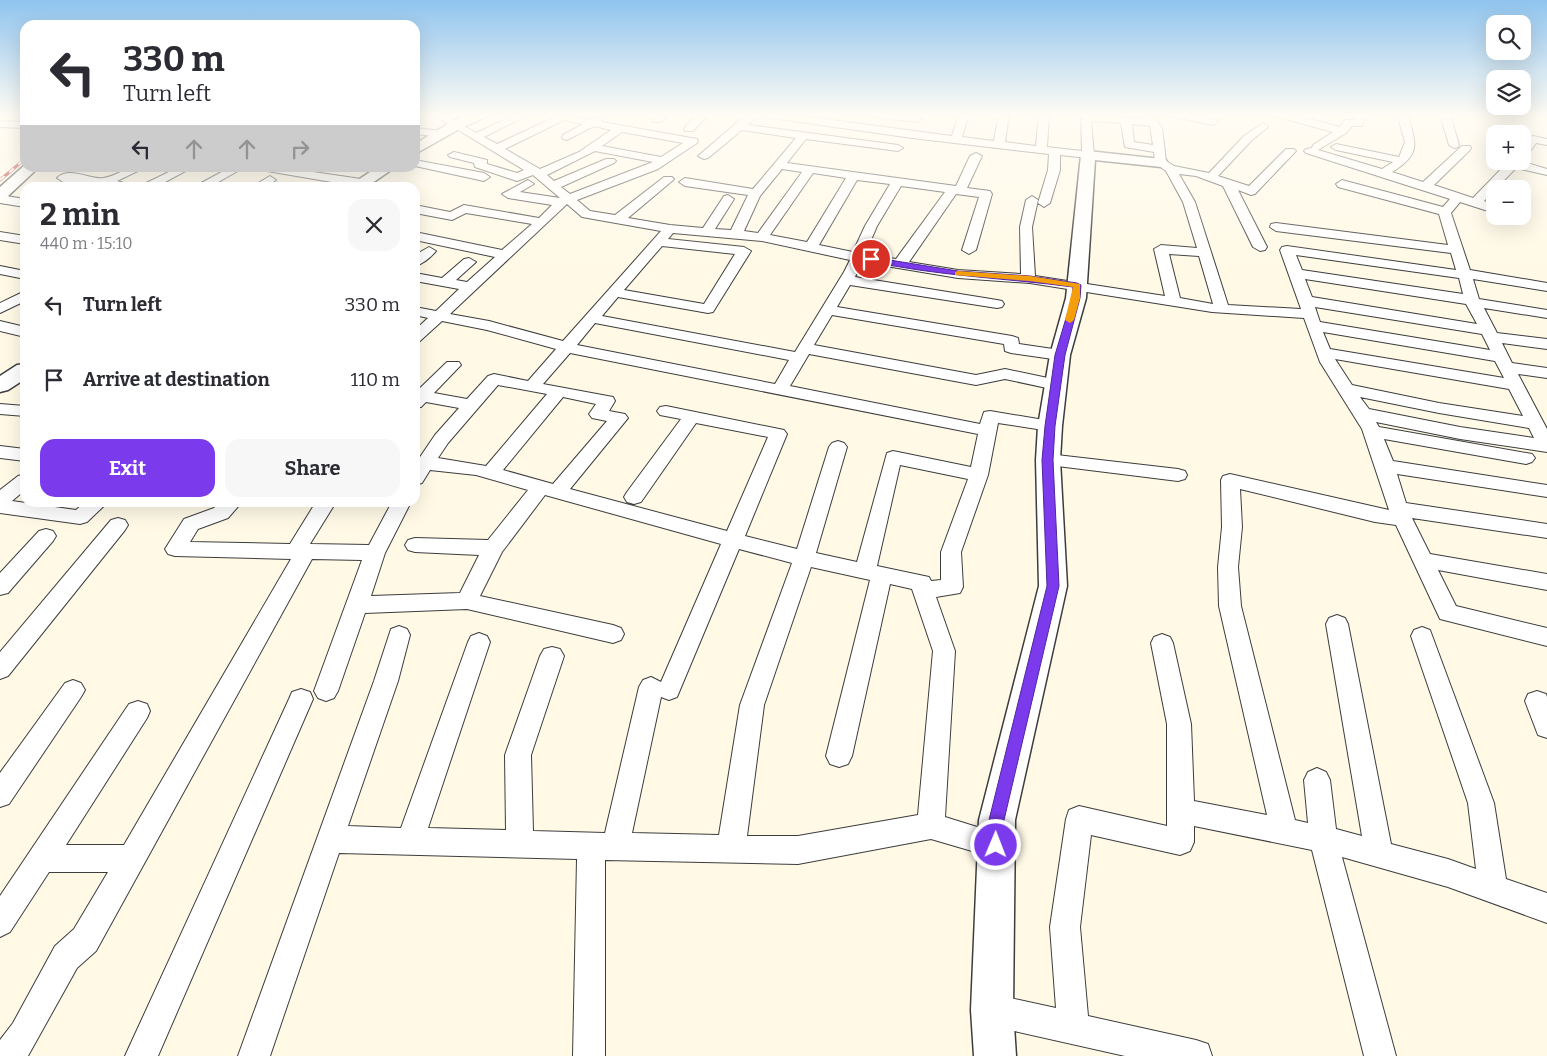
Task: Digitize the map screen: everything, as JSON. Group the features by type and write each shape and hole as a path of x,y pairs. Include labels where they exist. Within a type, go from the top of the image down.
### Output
{"street":[{"path":"436,166 440,163"},
{"path":"481,163 479,165 517,177 536,173 558,163"},
{"path":"520,163 553,186 565,201 586,214 617,220 670,229 762,237 857,257 958,274 1028,278 1222,309 1310,314 1489,333 1547,344"},
{"path":"553,186 605,163"},
{"path":"420,333 565,201 660,163"},
{"path":"900,264 956,190 972,163"},
{"path":"1028,278 1026,227 1054,170 1054,163"},
{"path":"995,1056 992,1010 997,820 1053,586 1048,460 1050,426 1060,355 1076,298 1087,163"},
{"path":"1166,163 1190,202 1222,309"},
{"path":"1173,163 1252,191 1278,163"},
{"path":"1211,177 1224,163"},
{"path":"1350,163 1486,206"},
{"path":"1384,174 1401,163"},
{"path":"1425,187 1450,163"},
{"path":"420,164 484,177"},
{"path":"736,234 756,193 778,165 986,194 969,250"},
{"path":"1531,168 1547,172"},
{"path":"762,237 810,169"},
{"path":"1475,203 1508,170"},
{"path":"0,195 26,172"},
{"path":"63,178 82,178 105,182 129,172"},
{"path":"155,182 176,172"},
{"path":"210,182 229,172"},
{"path":"302,172 344,182"},
{"path":"362,182 379,172"},
{"path":"811,247 854,175"},
{"path":"617,220 668,179"},
{"path":"266,182 270,180"},
{"path":"685,182 756,193"},
{"path":"780,390 801,352 846,280 871,226 898,182"},
{"path":"1228,183 1260,247"},
{"path":"528,184 508,194 565,201"},
{"path":"1342,184 1446,212"},
{"path":"1446,212 1457,198"},
{"path":"0,199 20,202"},
{"path":"707,232 728,199"},
{"path":"420,209 452,216 464,208 542,222"},
{"path":"1446,212 1472,301 1547,446"},
{"path":"1276,227 1456,250"},
{"path":"532,386 670,229"},
{"path":"0,236 20,239"},
{"path":"420,237 505,256"},
{"path":"614,292 708,309 744,251 658,242"},
{"path":"1173,302 1161,249 1206,253"},
{"path":"1547,287 1286,250 1298,274 1323,352 1372,431 1401,514 1448,613 1547,637"},
{"path":"420,258 429,252"},
{"path":"445,282 469,262"},
{"path":"0,270 20,274"},
{"path":"952,297 958,274"},
{"path":"1298,274 1547,314"},
{"path":"420,278 470,287"},
{"path":"846,280 996,304"},
{"path":"0,309 20,298"},
{"path":"827,310 1012,341 1012,348 1060,355"},
{"path":"420,311 489,326 565,347 988,430"},
{"path":"1310,314 1547,373"},
{"path":"591,318 976,380 1005,374 1056,385"},
{"path":"0,326 20,331"},
{"path":"1323,352 1404,368 1515,384"},
{"path":"420,395 453,365"},
{"path":"0,385 20,373"},
{"path":"420,471 441,439 494,379 608,401 598,414 619,418 493,548 466,601"},
{"path":"1345,389 1439,408 1536,424"},
{"path":"490,472 559,391"},
{"path":"420,398 470,405"},
{"path":"1526,404 1547,408"},
{"path":"0,409 20,411"},
{"path":"588,1056 603,846 660,688 733,540 778,434 666,411"},
{"path":"1360,412 1460,433 1547,446"},
{"path":"634,497 692,416"},
{"path":"924,590 952,586 951,552 979,474 990,416 1050,426"},
{"path":"1372,431 1526,458"},
{"path":"731,849 752,704 804,558 838,447"},
{"path":"0,452 20,454"},
{"path":"838,756 893,457 979,474"},
{"path":"1048,460 1178,475"},
{"path":"420,471 457,465 490,472 733,540 804,558 921,583 944,651 932,826"},
{"path":"1384,466 1547,491"},
{"path":"1284,831 1230,606 1228,567 1232,527 1230,480 1375,515 1401,514 1547,531"},
{"path":"0,500 20,484"},
{"path":"0,506 80,517 93,507"},
{"path":"228,507 221,513 192,524 175,549 375,553"},
{"path":"8,1056 24,1034 66,957 85,940 300,553 316,516 322,507"},
{"path":"141,1056 357,605 375,553 399,507"},
{"path":"0,669 118,525"},
{"path":"0,586 46,536"},
{"path":"415,545 493,548"},
{"path":"1423,560 1547,582"},
{"path":"357,605 466,601 613,634"},
{"path":"1337,624 1379,854"},
{"path":"254,1056 386,681 399,635"},
{"path":"1422,636 1481,803 1493,889"},
{"path":"410,841 479,642"},
{"path":"1072,1029 1065,927 1079,819 1180,842 1179,724 1162,643"},
{"path":"520,844 518,755 552,656"},
{"path":"0,795 72,690"},
{"path":"1537,701 1547,727"},
{"path":"0,922 138,711"},
{"path":"1317,780 1323,839 1380,1056"},
{"path":"1181,811 1323,839 1448,873 1547,908"},
{"path":"330,839 798,850 932,826 996,845"},
{"path":"42,858 131,859"},
{"path":"992,1010 1196,1056"}],"railway":[{"path":"0,180 20,163"}],"slow traffic":[{"path":"958,274 1030,279 1077,285 1076,298 1070,320"}],"route":[{"path":"871,259 958,274 1030,279 1077,285 1076,298 1060,355 1050,426 1048,460 1053,586 997,820 996,845"}]}
